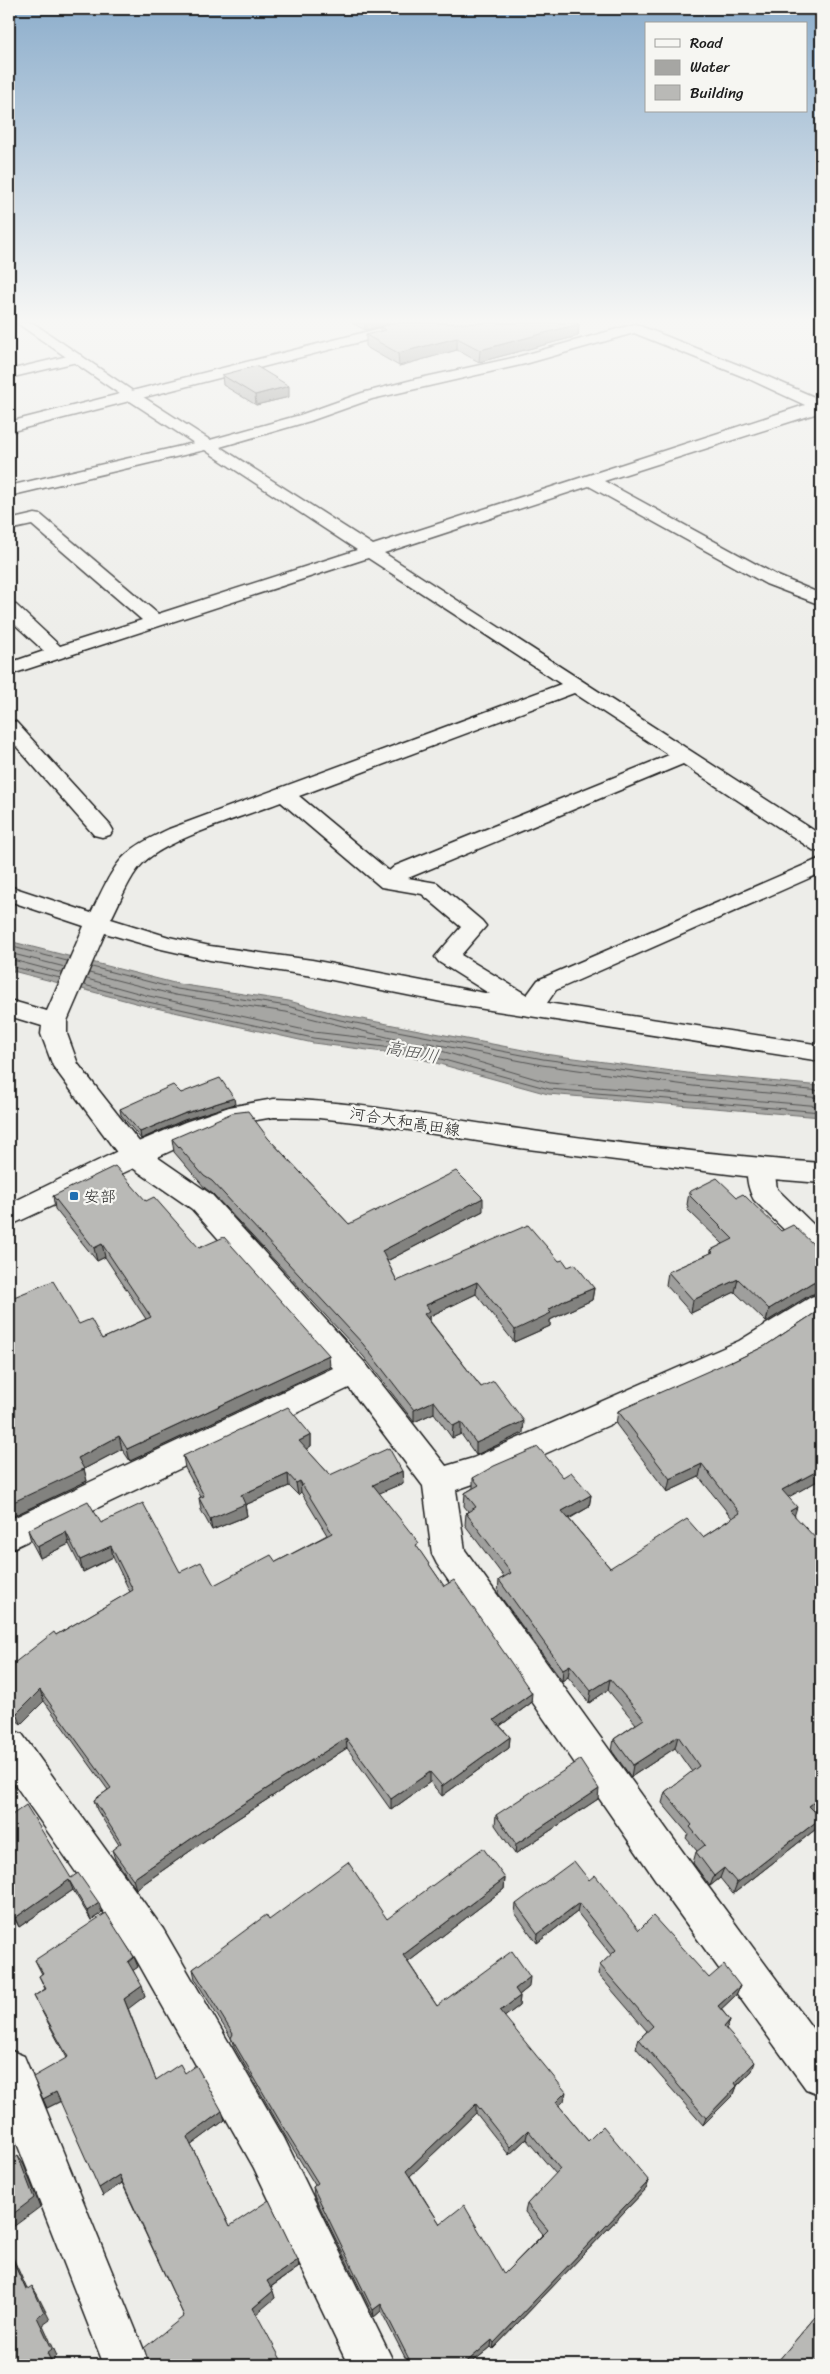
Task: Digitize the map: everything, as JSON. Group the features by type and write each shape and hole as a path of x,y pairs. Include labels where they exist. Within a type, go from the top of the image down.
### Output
{"street":[{"path":"191,434 821,844"},
{"path":"9,491 251,434"},
{"path":"9,669 734,434"},
{"path":"590,480 772,580 821,600"},
{"path":"9,525 36,519 156,622"},
{"path":"9,609 58,654"},
{"path":"576,685 284,794 154,845 135,858 123,875 96,927 57,1017 54,1034 66,1066 134,1155 202,1202 354,1372 439,1482 450,1554 687,1891 821,2074"},
{"path":"9,726 102,830"},
{"path":"389,882 403,871 685,756"},
{"path":"284,794 389,882 429,888 474,926 447,957 531,1008"},
{"path":"531,1008 547,985 821,865"},
{"path":"9,893 96,927 210,953 312,968 452,996 821,1053"},
{"path":"9,1008 57,1017"},
{"name":"河合大和高田線","path":"9,1216 134,1155 229,1116 274,1108 319,1109 372,1114 520,1139 760,1168 821,1173"},
{"path":"760,1168 764,1193 821,1249"},
{"path":"439,1482 482,1468 750,1349 821,1305"},
{"path":"9,1536 129,1477 354,1372"},
{"path":"9,1746 149,1944 270,2153 372,2365"},
{"path":"9,2071 127,2365"}],"water":[{"name":"高田川","path":"9,941 178,984 289,1001 341,1015 544,1054 695,1074 821,1086 821,1117 548,1094 407,1055 313,1043 147,1006 9,970"}],"building":[{"path":"220,1078 234,1098 183,1114 140,1132 120,1109 173,1085 181,1093"},
{"path":"248,1111 268,1138 349,1224 456,1171 483,1198 382,1251 397,1281 528,1225 559,1261 563,1260 568,1267 575,1264 594,1288 565,1300 548,1310 551,1313 515,1330 477,1282 426,1305 430,1311 424,1314 481,1387 494,1381 524,1421 476,1443 461,1422 453,1426 434,1401 414,1410 363,1344 212,1181 204,1176 172,1139 232,1113"},
{"path":"115,1166 146,1201 154,1197 199,1248 224,1237 329,1355 127,1449 119,1436 78,1458 84,1469 9,1504 9,1299 53,1281 79,1324 91,1319 102,1339 151,1317 102,1244 94,1248 53,1196"},
{"path":"717,1178 737,1197 743,1194 781,1231 793,1225 813,1244 821,1247 821,1280 813,1282 769,1309 738,1279 693,1300 668,1272 713,1252 711,1250 733,1239 690,1196 692,1194 689,1192"},
{"path":"821,1309 821,1469 782,1490 797,1507 790,1511 821,1544 821,1797 809,1806 821,1818 737,1883 724,1868 714,1876 696,1852 705,1845 690,1827 692,1825 665,1792 699,1766 678,1736 633,1765 614,1739 644,1719 610,1679 591,1691 570,1665 563,1669 499,1580 511,1573 466,1513 476,1507 465,1493 479,1485 473,1478 494,1466 538,1447 563,1477 571,1472 591,1495 562,1511 610,1568 687,1519 703,1537 740,1513 702,1464 670,1479 618,1411 765,1346"},
{"path":"288,1407 311,1435 299,1441 330,1475 389,1448 402,1471 373,1485 419,1543 416,1545 444,1586 454,1580 532,1693 494,1720 510,1737 442,1786 430,1772 391,1799 346,1738 221,1818 133,1879 112,1850 121,1843 94,1800 111,1788 40,1690 17,1713 9,1707 9,1667 54,1632 56,1635 133,1590 111,1546 80,1560 66,1532 37,1547 28,1530 88,1501 101,1523 143,1503 180,1572 201,1562 214,1585 271,1555 276,1562 332,1533 300,1481 296,1483 288,1474 241,1495 245,1504 210,1519 199,1498 204,1496 183,1456"},
{"path":"580,1760 599,1789 516,1844 496,1815"},
{"path":"26,1805 71,1878 78,1873 99,1903 87,1911 69,1880 15,1918 9,1907 9,1817"},
{"path":"483,1848 505,1878 403,1955 437,2006 512,1951 530,1977 515,1989 520,1996 500,2011 566,2092 556,2102 588,2141 603,2126 649,2181 494,2343 492,2340 463,2365 412,2365 381,2304 373,2310 313,2187 318,2183 231,2038 233,2034 193,1969 266,1915 269,1920 348,1862 387,1919","holes":["476,2104 510,2147 528,2130 560,2169 527,2204 548,2230 504,2274 464,2205 440,2224 406,2171"]},
{"path":"574,1861 589,1880 595,1875 639,1930 653,1916 709,1978 724,1965 740,1986 718,2006 730,2020 724,2027 755,2062 735,2083 737,2086 706,2118 639,2039 653,2026 600,1965 616,1950 579,1903 538,1934 516,1904"},
{"path":"106,1913 134,1957 128,1962 142,1986 124,1999 156,2080 180,2064 185,2073 196,2065 222,2111 187,2137 230,2226 269,2200 298,2260 267,2281 273,2291 253,2308 284,2365 144,2365 142,2361 148,2360 144,2348 184,2316 119,2175 99,2188 56,2092 43,2099 33,2077 68,2057 34,1996 46,1989 39,1976 43,1973 35,1960"},
{"path":"18,2156 34,2198 9,2217 9,2162"},
{"path":"9,2253 26,2290 32,2286 44,2312 37,2317 52,2349 47,2353 53,2365 9,2365"},
{"path":"821,2310 821,2365 781,2365 778,2361"}],"place":[{"name":"安部","path":"74,1196"}]}
